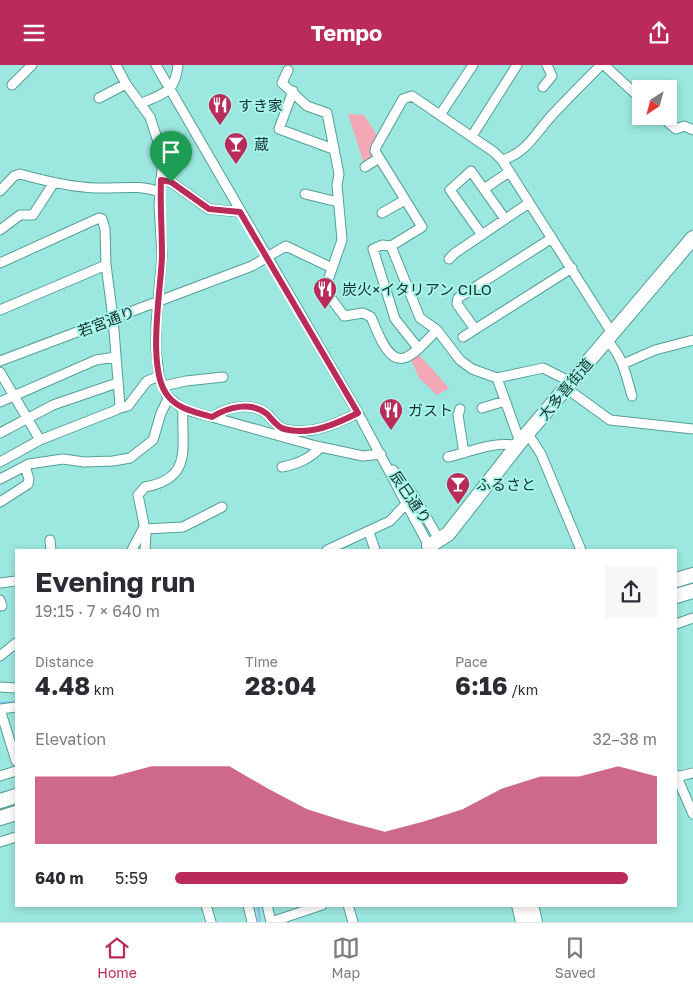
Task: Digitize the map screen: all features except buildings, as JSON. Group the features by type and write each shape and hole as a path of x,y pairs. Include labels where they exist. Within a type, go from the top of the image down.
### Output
{"highway":[{"name":"大多喜街道","path":"436,547 568,385 693,238"},
{"path":"677,580 693,575"},
{"path":"677,596 693,591"},
{"path":"0,801 15,796"},
{"path":"0,818 15,813"},
{"path":"519,907 523,922"},
{"path":"531,907 535,922"}],"street":[{"path":"116,65 126,85 150,117 163,157 160,192 162,255 156,325 159,376 169,397 183,409 322,447 363,456 381,454"},
{"name":"辰巳通り","path":"156,65 358,413 406,504 436,547"},
{"path":"140,104 171,90 177,79 178,65"},
{"path":"440,115 473,65"},
{"path":"472,136 517,65"},
{"path":"544,87 552,76 547,65"},
{"path":"502,160 512,157 535,139 553,113 603,65 632,91"},
{"path":"12,85 28,67"},
{"path":"288,70 282,83 307,106 327,113 339,174 338,202 342,240 326,287 327,293 344,316 363,313 371,317 382,345 397,358 403,359 438,330"},
{"path":"99,98 126,85"},
{"path":"292,91 279,129 333,149"},
{"path":"418,347 395,319 373,249 382,245 391,246 422,227 379,158 376,147 403,99 412,96 472,136 502,160 572,268 592,303 623,364 632,396"},
{"path":"671,125 676,129 684,126 693,130"},
{"path":"364,167 379,158"},
{"path":"482,235 450,190 471,171 505,219"},
{"path":"484,189 509,172"},
{"path":"0,191 14,176 20,173 53,183 97,188 138,186 160,192"},
{"path":"161,180 171,182 209,209 240,212"},
{"path":"0,230 20,215 33,215 53,183"},
{"path":"304,194 338,202"},
{"path":"382,213 405,200"},
{"path":"449,259 529,203"},
{"path":"0,263 99,218 104,222 106,265 113,318 120,406 117,409"},
{"path":"475,329 457,304 458,298 552,238"},
{"name":"若宮通り","path":"0,361 252,266 282,248 290,246 332,268"},
{"path":"391,246 420,318 438,330 460,360 472,369 497,378 543,368 568,385 610,420 693,429"},
{"path":"0,310 106,265"},
{"path":"463,337 572,268"},
{"path":"623,364 654,350 693,340"},
{"path":"0,402 96,360 115,357"},
{"path":"0,372 40,440"},
{"path":"0,462 40,440 128,406 147,381 159,376"},
{"path":"163,386 186,381 223,377"},
{"path":"497,378 504,401 522,441 541,454 581,549"},
{"path":"0,433 53,405 117,383"},
{"path":"0,479 25,466 63,459 113,461 130,458 153,439 160,413 169,397"},
{"path":"482,408 504,401"},
{"path":"212,417 222,410 254,407 262,410 283,429 305,431 333,426 358,413"},
{"path":"145,549 145,528 138,495 145,487 162,484 178,467 184,454 183,409"},
{"path":"460,409 458,415 464,453"},
{"path":"448,457 522,441"},
{"path":"282,467 299,463 322,447"},
{"name":"辰巳通り","path":"381,454 414,496 436,547"},
{"path":"0,502 28,484 29,479 25,466"},
{"path":"329,549 390,521 406,504"},
{"path":"145,528 183,527 222,507"},
{"path":"133,549 145,528"},
{"path":"369,532 375,549"},
{"path":"50,540 51,549"},
{"path":"0,583 15,581"},
{"path":"677,624 693,618"},
{"path":"0,656 15,644"},
{"path":"0,687 15,687"},
{"path":"15,707 0,709 15,758"},
{"path":"0,777 15,771"},
{"path":"677,776 693,773"},
{"path":"677,778 693,814"},
{"path":"0,842 15,837"},
{"path":"207,907 211,922"},
{"path":"248,907 252,922"},
{"path":"267,907 271,922 316,907"},
{"path":"349,907 353,922"}],"shaded area":[{"path":"348,114 364,115 380,140 379,158 365,167"},
{"path":"415,350 449,388 437,395 419,378 409,355"}],"waterway":[{"path":"0,703 15,702"},
{"path":"258,907 260,922"}],"place":[{"name":"すき家","path":"220,126"},
{"name":"蔵","path":"236,165"},
{"name":"炭火×イタリアン CILO","path":"325,310"},
{"name":"ガスト","path":"391,431"},
{"name":"ふるさと","path":"458,505"}],"route":[{"path":"161,180 171,182 202,206 209,209 240,212 358,413 333,426 305,431 283,429 269,415 254,407 222,410 212,417 183,409 167,396 159,376 156,325 162,255 159,205 161,180"}]}
